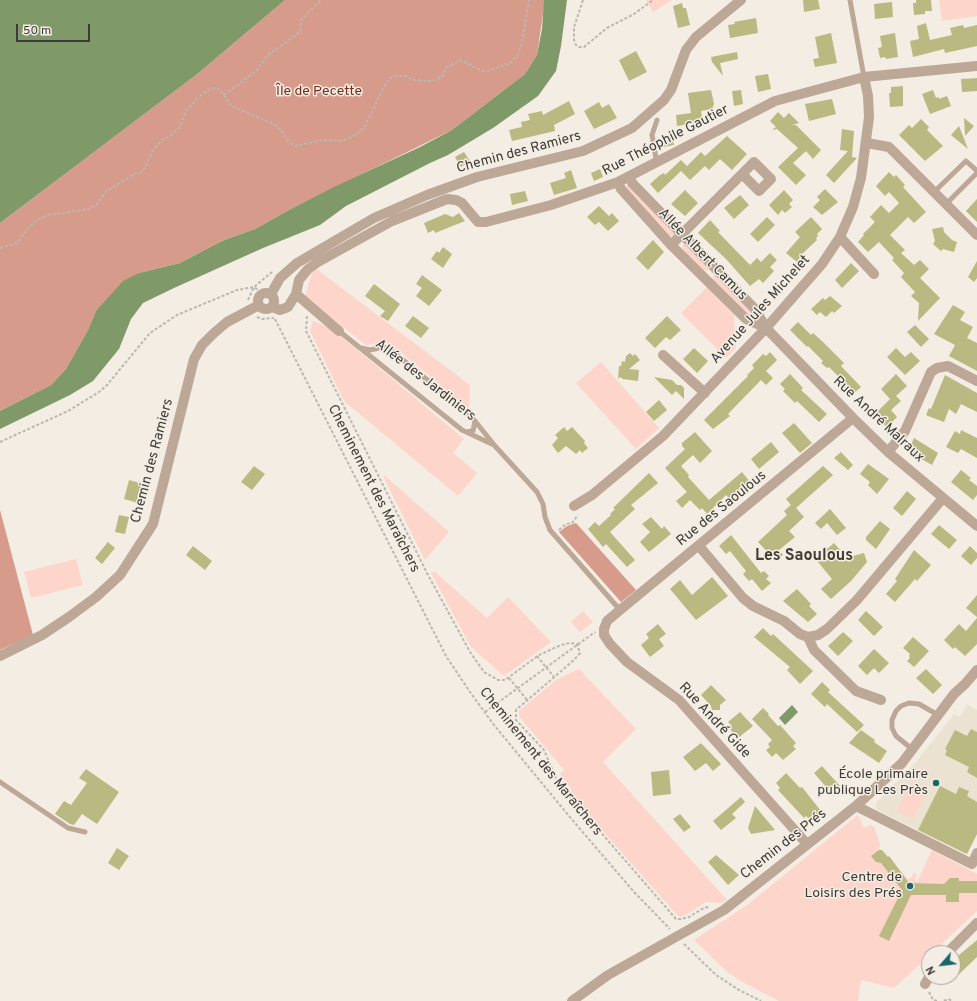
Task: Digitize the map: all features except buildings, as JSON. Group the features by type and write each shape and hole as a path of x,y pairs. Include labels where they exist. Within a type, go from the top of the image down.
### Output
{"street":[{"name":"Chemin des Ramiers","path":"0,656 42,635 96,597 120,575 143,542 153,524 194,359 202,346 214,333 227,322 254,308 258,299 267,294 280,278 298,263 374,218 427,195 477,176 584,151 632,128 645,119 664,100 671,90 686,50 696,37 741,0"},
{"name":"Rue Théophile Gautier","path":"275,312 288,307 296,294 299,280 308,269 318,262 392,222 447,199 456,200 462,203 478,222 486,222 551,205 630,177 775,101 864,77 977,66"},
{"name":"Avenue Jules Michelet","path":"579,503 663,436 766,328 807,282 840,237 853,207 861,178 867,144 868,96 864,77"},
{"path":"867,144 889,147 977,235"},
{"path":"671,245 742,174"},
{"name":"Allée Albert Camus","path":"630,177 632,183 755,309 766,328"},
{"name":"Allée Albert Camus","path":"618,182 621,189 671,245 705,279 746,319 766,328"},
{"path":"840,237 874,274"},
{"path":"705,279 715,267"},
{"path":"254,308 275,312 274,300 267,294"},
{"name":"Allée des Jardiniers","path":"296,294 339,331"},
{"name":"Rue André Malraux","path":"766,328 888,452 977,526"},
{"path":"663,355 704,393"},
{"path":"888,452 905,431 931,372 937,368 948,366 977,381"},
{"name":"Rue des Saoulous","path":"605,625 620,610 853,418"},
{"path":"699,546 743,598 753,606 784,621 800,634 808,637 818,635 827,629 857,600 943,498"},
{"name":"Rue André Gide","path":"605,625 604,635 610,644 627,662 679,700 807,844"},
{"path":"808,637 814,650 856,691 881,700"},
{"name":"Chemin des Prés","path":"572,1001 608,975 724,910 856,806 902,763 954,694 977,670"},
{"path":"856,806 972,864 977,853"},
{"path":"955,945 977,923"}],"lane":[{"path":"850,0 864,77"},
{"path":"657,120 652,136 657,164"},
{"path":"934,192 966,161 977,172 946,204"},
{"name":"Allée des Jardiniers","path":"339,331 465,432 495,446"},
{"name":"Allée des Jardiniers","path":"361,348 370,350 384,347 391,350 475,421 495,446 538,492 543,504 545,517 554,534 620,610"},
{"path":"465,432 473,431 475,421"},
{"path":"912,749 896,736 892,728 892,720 896,711 901,706 909,703 919,704 938,715"},
{"path":"0,782 68,828 85,832"}],"path":[{"path":"224,95 256,71 268,55 297,36 300,32 302,19 320,0"},
{"path":"0,248 17,243 29,227 37,220 60,212 88,209 96,205 108,191 145,168 153,150 162,140 170,136 179,128 186,111 208,90 215,88 224,95 231,106 272,123 281,130 289,142 295,146 322,140 342,141 354,136 364,128 386,83 393,76 406,76 413,80 432,81 442,77 446,68 460,60 485,72 510,63 518,54 522,44 530,0"},
{"path":"583,0 574,27 574,40 576,45 579,47 584,47 607,28 634,14 652,0"},
{"path":"0,442 68,411 99,392 107,385 150,333 177,315 237,290 254,287 267,294"},
{"path":"254,308 254,316 262,319 275,312"},
{"name":"Cheminement des Maraîchers","path":"275,312 446,656 470,692 494,725 568,816 634,892 716,976 761,1001"},
{"path":"306,331 428,575 470,652 484,672 493,678 505,680 537,656 561,645 570,643 577,644"},
{"path":"554,534 566,524 572,523 577,519 579,503"},
{"path":"485,712 593,632 605,625"},
{"path":"577,644 580,653 554,678 516,710 516,720 544,750 558,783 676,919 681,919 707,906 720,907 724,910"},
{"path":"537,656 554,678"},
{"path":"509,678 527,700"},
{"path":"928,985 933,1000 937,1001"},
{"path":"944,1001 948,999 953,1001"}],"shaded area":[{"path":"0,0 285,0 196,75 0,223"},
{"path":"544,0 567,0 556,71 538,96 493,128 448,155 346,206 320,225 263,248 143,303 131,319 119,349 93,381 70,395 0,429 0,411 51,385 66,369 88,330 96,311 123,281 139,273 180,263 222,241 255,229 334,187 420,147 452,130 525,74 537,55 542,29"},
{"path":"646,0 672,0 653,12"},
{"path":"939,0 977,0 977,16 942,21"},
{"path":"628,185 675,233 673,236 669,236 625,187"},
{"path":"685,243 709,268 706,271 702,270 683,250 682,247"},
{"path":"315,268 470,385 469,409 390,343 384,342 366,345 305,297 313,269"},
{"path":"715,274 753,313 752,315 750,316 712,279"},
{"path":"707,287 734,315 736,348 726,358 681,313"},
{"path":"313,321 331,328 464,439 453,453 477,473 458,496 344,401 310,331"},
{"path":"601,362 659,428 636,449 576,383"},
{"path":"383,476 385,476 449,532 425,560"},
{"path":"76,559 83,585 31,598 24,572"},
{"path":"435,572 487,618 508,597 551,642 504,676 471,647 431,573"},
{"path":"583,611 593,622 580,632 571,622"},
{"path":"579,669 636,729 603,762 727,900 721,903 706,902 686,915 680,917 676,914 572,796 571,789 560,774 564,770 519,716 519,711 556,680"},
{"name":"École primaire publique Les Près","path":"967,704 977,710 977,834 967,854 965,854 876,809 876,803 916,762 954,714 960,717"},
{"path":"792,705 798,712 785,725 779,718"},
{"path":"912,781 928,789 913,819 897,811"},
{"path":"858,815 864,828 871,825 874,827 880,844 879,851 882,850 888,857 889,856 907,879 911,878 914,873 917,875 915,879 917,882 932,850 977,874 977,911 941,945 921,945 921,963 894,988 861,980 858,1001 779,1001 742,982 725,970 694,940 746,906"}],"green space":[{"name":"Île de Pecette","path":"285,0 544,0 544,7 537,55 525,74 452,130 289,210 255,229 222,241 180,263 139,273 96,311 88,330 66,369 51,385 0,411 0,223 196,75"},
{"path":"0,510 33,635 0,650"},
{"path":"576,523 636,590 621,602 559,532 567,526"}],"place":[{"name":"École primaire publique Les Près","path":"936,783"},
{"name":"Centre de Loisirs des Prés","path":"910,886"}],"district":[{"name":"Les Saoulous","path":"804,557"}]}
